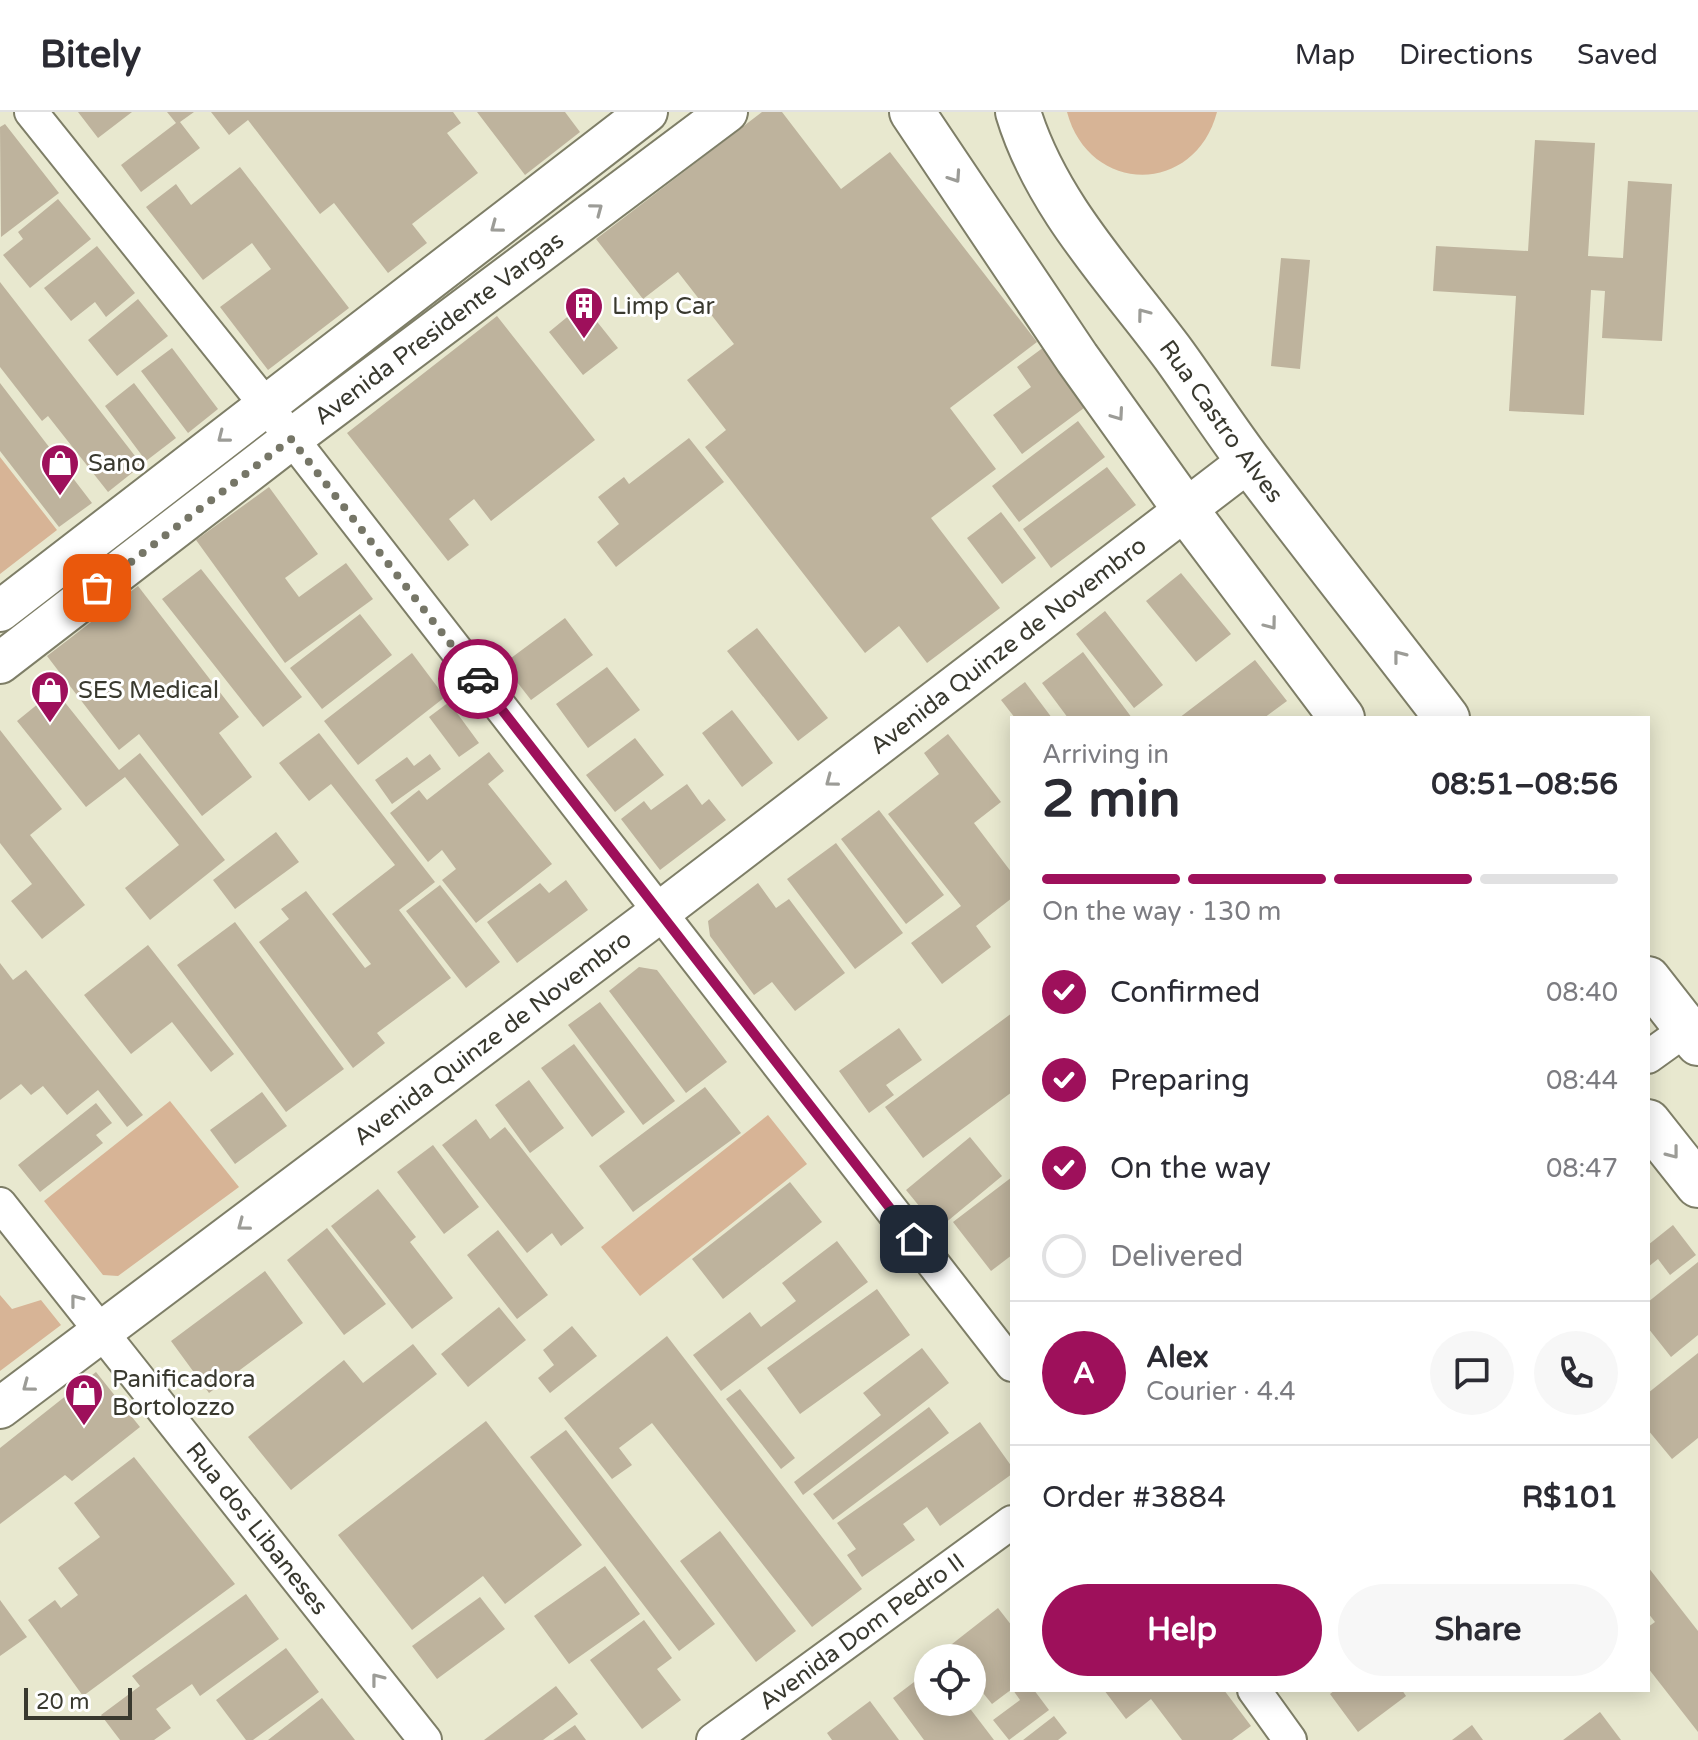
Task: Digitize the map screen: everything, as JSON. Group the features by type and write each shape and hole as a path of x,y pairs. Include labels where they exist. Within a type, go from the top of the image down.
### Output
{"main road":[{"path":"912,112 1077,358 1185,509 1340,716"},
{"name":"Rua Castro Alves","path":"1018,112 1027,142 1046,180 1249,461 1445,716"},
{"path":"1650,982 1692,1036"},
{"path":"1650,1125 1698,1185"}],"street":[{"path":"31,112 265,404 1010,1362"},
{"name":"Avenida Presidente Vargas","path":"0,611 647,112"},
{"name":"Avenida Presidente Vargas","path":"0,663 291,439 727,112"},
{"name":"Avenida Quinze de Novembro","path":"0,1408 660,912 1249,461"},
{"path":"1650,1056 1692,1036"},
{"name":"Rua dos Libaneses","path":"0,1204 425,1740"},
{"name":"Avenida Dom Pedro II","path":"713,1740 1010,1523"},
{"path":"1255,1692 1290,1740"}],"shaded area":[{"path":"1067,112 1217,112 1205,140 1187,159 1166,171 1142,175 1118,171 1097,159 1079,139"},
{"path":"0,457 57,530 0,574"},
{"path":"170,1101 239,1187 118,1276 103,1275 44,1201"},
{"path":"768,1115 807,1164 640,1296 601,1247"},
{"path":"0,1295 12,1309 41,1300 61,1325 0,1371"}],"building":[{"path":"78,112 132,112 98,138"},
{"path":"167,112 194,112 180,122 200,148 141,192 121,165 176,123"},
{"path":"211,112 453,112 461,123 447,133 478,173 412,224 427,243 388,273 334,203 320,214 248,120 229,135"},
{"path":"477,112 565,112 580,132 525,175"},
{"path":"762,112 782,112 841,189 890,152 1037,342 950,408 996,469 931,518 1000,608 927,663 899,626 865,653 705,447 726,430 687,380 734,344 678,272 643,299 596,239"},
{"path":"5,124 59,193 1,237 0,127"},
{"path":"1535,140 1595,143 1588,256 1623,258 1628,181 1672,184 1662,341 1602,338 1605,291 1591,290 1584,415 1509,411 1516,296 1433,291 1436,246 1528,251"},
{"path":"240,167 349,308 268,370 220,307 271,269 252,243 203,280 146,207 176,184 191,205"},
{"path":"58,199 91,239 30,288 3,255 23,239 18,232"},
{"path":"97,246 135,293 106,317 95,302 71,321 44,288"},
{"path":"1281,258 1310,260 1300,369 1271,366"},
{"path":"0,282 142,465 108,492 48,416 42,421 0,367"},
{"path":"138,299 168,336 117,376 88,340"},
{"name":"Limp Car","path":"583,304 618,348 583,375 549,332"},
{"path":"497,316 595,440 491,521 474,499 449,519 469,545 448,561 347,433"},
{"path":"1044,347 1088,405 1022,454 993,415 1031,387 1017,367"},
{"path":"172,348 218,409 188,433 141,371"},
{"path":"0,383 92,503 59,527 0,451"},
{"path":"134,383 176,438 146,461 105,406"},
{"path":"1078,421 1105,457 1019,522 992,486"},
{"path":"689,438 724,482 616,567 597,542 619,524 598,497 624,477 629,484"},
{"path":"1107,467 1136,505 1051,568 1023,529"},
{"path":"269,487 318,554 285,578 299,597 346,563 373,599 285,663 196,540"},
{"path":"1001,512 1036,558 1002,584 967,538"},
{"path":"201,569 302,697 263,727 162,599"},
{"path":"1181,573 1231,634 1196,662 1146,601"},
{"path":"138,586 239,717 219,733 252,777 202,816 139,734 119,750 47,656"},
{"path":"1105,611 1163,685 1134,708 1076,634"},
{"path":"360,614 392,655 322,709 290,668"},
{"path":"565,618 593,655 531,700 503,664"},
{"path":"757,628 828,718 798,741 727,651"},
{"path":"1083,652 1131,716 1067,716 1042,683"},
{"path":"412,653 445,697 358,765 324,721"},
{"path":"1255,660 1287,701 1267,716 1182,716"},
{"path":"607,667 640,710 588,748 556,704"},
{"path":"1025,682 1050,716 1013,716 1001,700"},
{"path":"55,690 119,770 140,753 225,860 150,920 125,888 179,845 125,777 86,807 17,721"},
{"path":"449,702 479,743 459,757 429,717"},
{"path":"732,710 773,763 742,787 702,733"},
{"path":"0,730 62,809 30,835 85,905 42,939 11,901 32,884 0,843"},
{"path":"319,733 435,882 399,910 451,978 377,1033 385,1043 353,1068 259,942 289,919 281,909 306,891 365,968 371,964 332,914 395,865 331,784 309,801 279,763"},
{"path":"948,734 1001,802 974,823 1010,870 1010,900 976,926 991,947 942,984 911,943 961,906 888,814 939,774 924,753"},
{"path":"635,738 664,775 615,812 586,775"},
{"path":"489,752 504,771 488,784 552,864 476,923 442,880 456,869 442,850 428,862 390,813 419,790 427,800"},
{"path":"430,754 441,769 392,804 375,780 407,757 414,766"},
{"path":"687,784 702,805 709,799 726,820 660,870 621,819 644,801 651,810"},
{"path":"879,810 944,895 906,924 841,839"},
{"path":"276,832 299,862 235,909 213,880"},
{"path":"836,843 903,933 855,969 787,879"},
{"path":"566,880 588,910 517,963 487,922 540,883 549,893"},
{"path":"758,883 776,908 789,899 845,973 795,1011 772,982 754,995 710,936 708,921"},
{"path":"440,885 500,962 466,988 406,911"},
{"path":"235,922 344,1069 286,1112 177,965"},
{"path":"148,945 234,1054 211,1072 172,1022 131,1054 84,995"},
{"path":"0,963 13,980 26,970 143,1115 127,1127 98,1090 67,1115 43,1086 31,1095 21,1084 0,1100"},
{"path":"639,967 657,970 727,1062 686,1093 609,991"},
{"path":"600,1002 675,1101 643,1125 568,1025"},
{"path":"1010,1014 1010,1093 923,1158 885,1107"},
{"path":"899,1028 922,1060 886,1085 894,1095 869,1113 839,1071"},
{"path":"574,1044 625,1112 592,1137 541,1068"},
{"path":"529,1080 564,1128 530,1153 495,1105"},
{"path":"705,1087 741,1133 633,1212 599,1166"},
{"path":"262,1092 287,1126 235,1164 210,1130"},
{"path":"96,1103 112,1123 96,1135 103,1143 40,1192 18,1165"},
{"path":"476,1119 490,1139 505,1127 584,1228 561,1246 552,1233 527,1253 442,1145"},
{"path":"970,1137 1002,1176 938,1229 906,1190"},
{"path":"433,1145 479,1207 444,1234 397,1172"},
{"path":"1010,1179 1010,1257 991,1271 953,1222"},
{"path":"790,1182 822,1222 723,1299 692,1259"},
{"path":"378,1189 416,1237 410,1242 453,1298 412,1329 331,1226"},
{"path":"1673,1225 1696,1255 1670,1275 1658,1259 1650,1265 1650,1243"},
{"path":"327,1228 386,1304 344,1335 287,1260"},
{"path":"498,1230 548,1295 517,1319 467,1255"},
{"path":"837,1241 868,1282 721,1391 693,1355 750,1312 761,1327 796,1301 782,1283"},
{"path":"1698,1262 1698,1335 1671,1357 1650,1331 1650,1300"},
{"path":"265,1271 303,1323 209,1393 171,1341"},
{"path":"877,1289 910,1335 800,1414 767,1368"},
{"path":"499,1307 526,1340 468,1387 441,1354"},
{"path":"572,1326 597,1356 550,1393 538,1378 554,1365 543,1350"},
{"path":"667,1336 862,1589 812,1627 652,1423 619,1448 632,1465 612,1479 564,1418"},
{"path":"413,1344 437,1374 291,1490 248,1437 344,1360 363,1383"},
{"path":"922,1348 949,1383 803,1495 794,1482 881,1415 863,1393"},
{"path":"1698,1353 1698,1438 1672,1459 1650,1432 1650,1391"},
{"name":"Panificadora Bortolozzo","path":"96,1372 140,1427 72,1481 65,1475 0,1524 0,1448"},
{"path":"740,1389 795,1458 781,1469 726,1399"},
{"path":"929,1407 949,1433 833,1520 813,1494"},
{"path":"486,1421 582,1545 505,1604 483,1576 412,1630 338,1535"},
{"path":"980,1422 1010,1464 1010,1475 940,1526 927,1507 903,1524 915,1540 862,1577 847,1555 856,1549 837,1523"},
{"path":"566,1430 715,1624 679,1651 530,1457"},
{"path":"134,1457 235,1584 83,1696 28,1620 55,1600 61,1608 78,1595 58,1568 100,1537 74,1503"},
{"path":"720,1531 796,1631 756,1662 680,1561"},
{"path":"605,1566 640,1614 569,1664 534,1616"},
{"path":"1650,1570 1698,1631 1698,1732 1650,1671 1650,1626 1655,1622 1650,1616"},
{"path":"246,1594 279,1639 200,1696 192,1684 156,1709 171,1728 154,1740 120,1740 101,1715 140,1686 132,1676"},
{"path":"480,1597 505,1629 437,1679 412,1646"},
{"path":"0,1600 27,1637 0,1656"},
{"path":"998,1608 1010,1623 1010,1690 992,1704 986,1697 986,1644 952,1644"},
{"path":"644,1620 672,1658 657,1669 681,1700 642,1729 590,1660"},
{"path":"286,1648 319,1692 253,1740 246,1740 216,1700"},
{"path":"914,1682 914,1716 976,1716 994,1740 924,1740 893,1698"},
{"path":"556,1686 578,1714 543,1740 484,1740"},
{"path":"1014,1692 1036,1692 1049,1710 1009,1740 993,1720 1020,1700"},
{"path":"1106,1692 1226,1692 1251,1726 1232,1740 1182,1740 1151,1699 1126,1719"},
{"path":"1403,1692 1406,1696 1358,1732 1330,1694"},
{"path":"322,1698 355,1740 268,1740"},
{"path":"870,1701 899,1740 832,1740 827,1733"},
{"path":"1600,1712 1621,1740 1563,1740"},
{"path":"1054,1716 1067,1733 1058,1740 1023,1740"},
{"path":"575,1725 586,1740 553,1740"},
{"path":"1472,1725 1483,1740 1452,1740"}],"way so far":[{"path":"97,588 291,439 478,679"}],"place":[{"name":"Limp Car","path":"584,340"},
{"name":"Sano","path":"60,497"},
{"name":"SES Medical","path":"50,724"},
{"name":"Panificadora Bortolozzo","path":"84,1427"}],"route":[{"path":"478,679 914,1239"}]}
